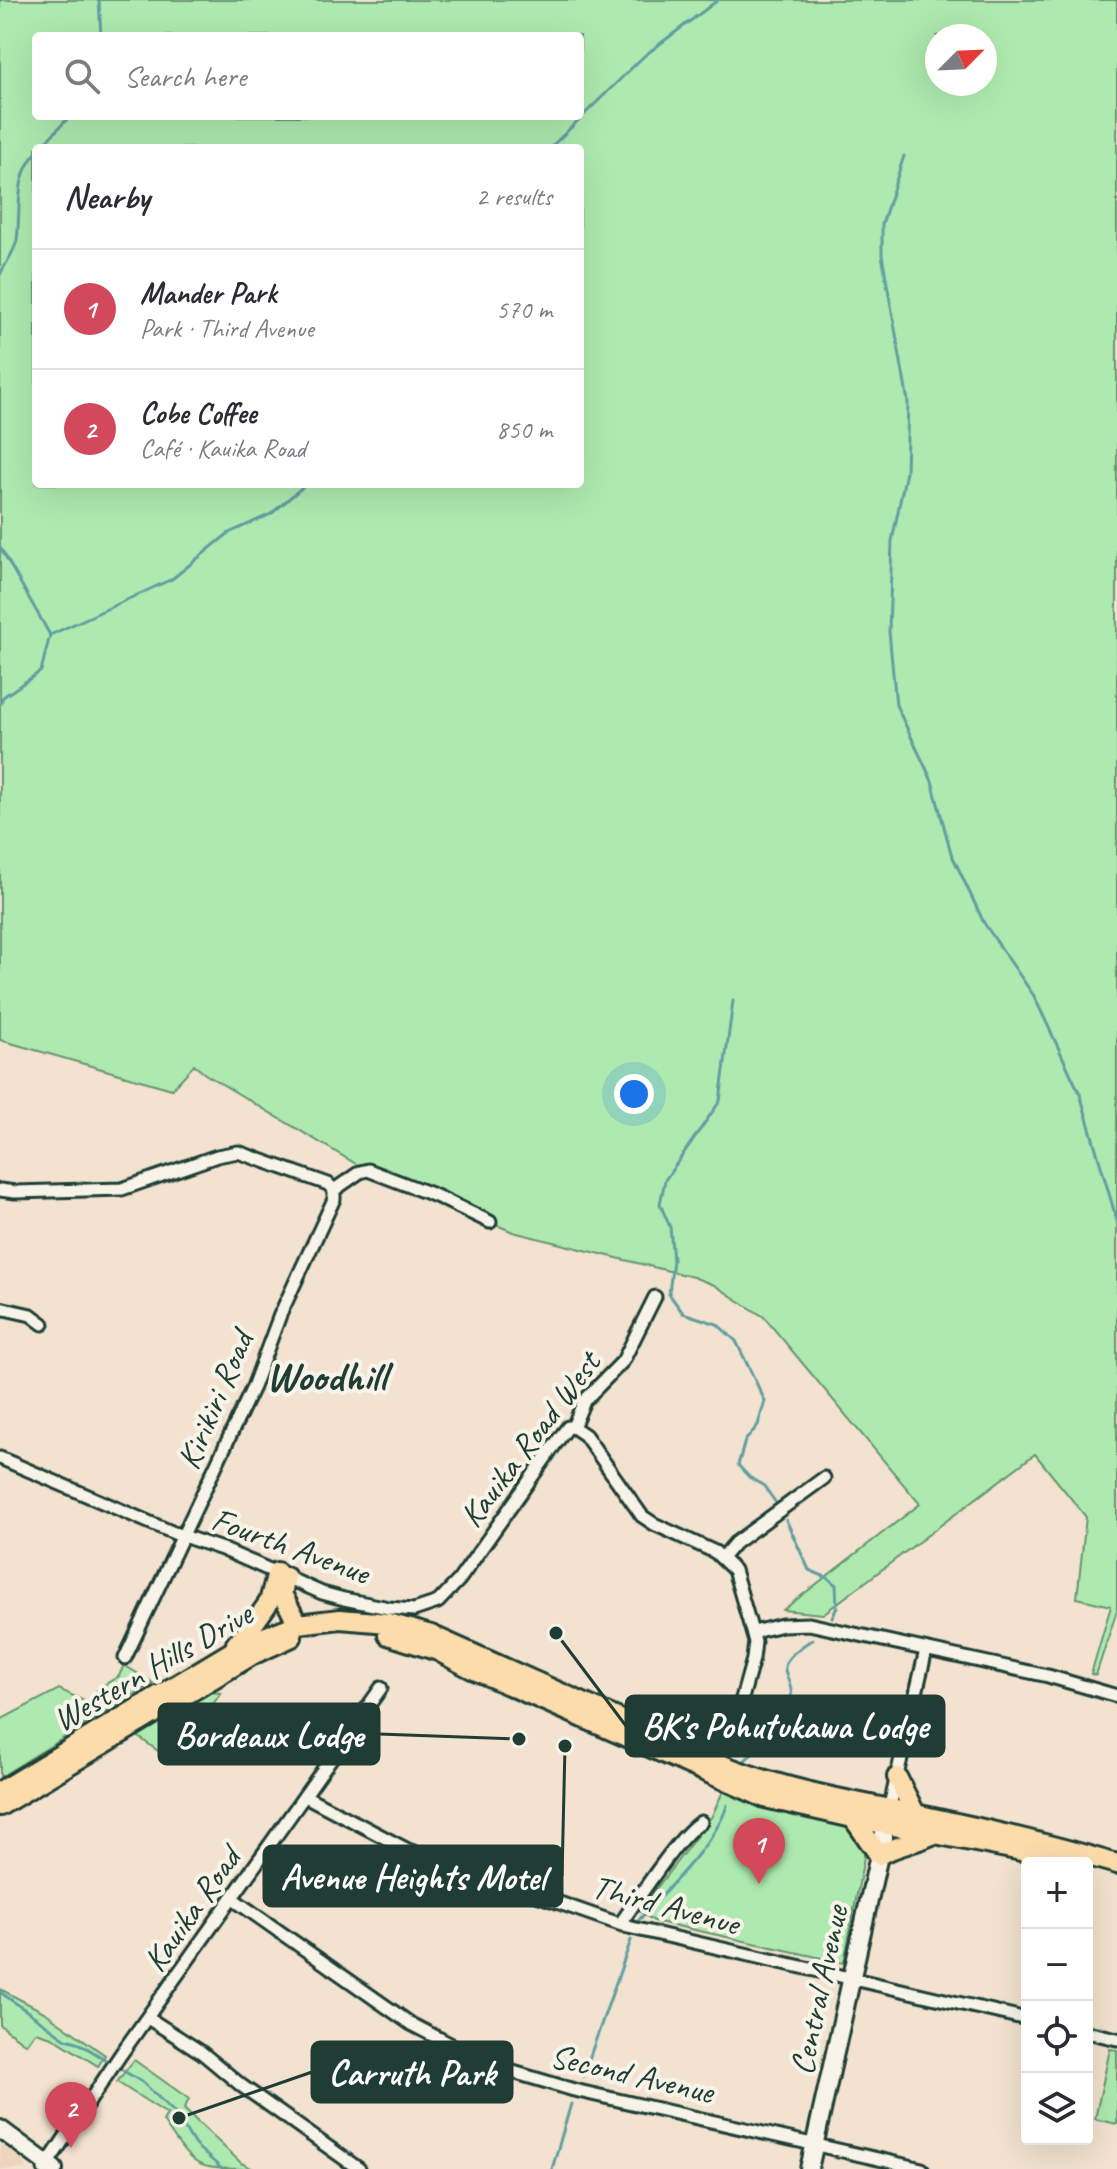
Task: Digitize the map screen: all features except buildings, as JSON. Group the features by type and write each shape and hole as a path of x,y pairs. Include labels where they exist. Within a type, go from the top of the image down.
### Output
{"highway":[{"path":"281,1574 282,1594 298,1624"},
{"path":"229,1653 269,1602 281,1574"},
{"name":"Western Hills Drive","path":"0,1806 46,1771 229,1653 262,1636 298,1624 340,1619 371,1620 415,1630 743,1773 859,1805 935,1834 1046,1857"},
{"name":"Western Hills Drive","path":"0,1791 46,1771 274,1645 293,1637 331,1629 355,1629 380,1632 438,1651 556,1707 765,1798 853,1818 916,1815 1040,1841 1117,1864"},
{"path":"897,1777 916,1815"},
{"path":"853,1818 879,1855 935,1834"},
{"path":"1093,1869 1117,1876"}],"main road":[{"name":"Central Avenue","path":"809,2169 888,1817"},
{"path":"0,2129 48,2167"}],"street":[{"path":"0,1190 122,1189 217,1156 238,1152 328,1184 334,1190 360,1172 372,1171 490,1222"},
{"name":"Kirikiri Road","path":"125,1658 253,1387 280,1315 334,1199 334,1190"},
{"name":"Kauika Road West","path":"434,1605 459,1580 565,1430 573,1427 584,1401 623,1361 655,1297"},
{"path":"0,1308 31,1315 43,1324"},
{"path":"573,1427 585,1435 642,1516 723,1557 734,1570 754,1632 753,1659 729,1745"},
{"name":"Fourth Avenue","path":"0,1458 322,1593 373,1605 414,1610 434,1605"},
{"path":"723,1557 735,1543 824,1478"},
{"path":"754,1632 782,1625 809,1624 1048,1676 1117,1696"},
{"path":"888,1817 926,1650"},
{"name":"Kauika Road","path":"48,2167 105,2077 381,1688"},
{"name":"Third Avenue","path":"305,1796 408,1850 620,1924 671,1939 1021,2018"},
{"path":"620,1924 677,1847 701,1822"},
{"name":"Second Avenue","path":"233,1899 411,2024 477,2058 562,2087 922,2169"},
{"path":"148,2018 201,2052 242,2086 359,2169"},
{"path":"1093,2033 1117,2039"}],"shaded area":[{"path":"0,2144 25,2162 26,2169 0,2169"}],"green space":[{"path":"0,0 1117,0 1117,1610 1096,1675 1091,1674 1111,1606 1077,1598 1086,1517 1035,1454 823,1614 783,1610 920,1504 764,1317 714,1285 693,1277 513,1232 363,1168 194,1065 172,1089 0,1040"},
{"path":"124,1665 153,1683 0,1777 0,1720 59,1689 90,1704 99,1688 119,1676"},
{"path":"206,1692 221,1693 172,1761 136,1735"},
{"path":"724,1789 852,1826 864,1847 864,1857 844,1963 654,1921 639,1911 712,1816"},
{"path":"0,1989 46,2013 105,2055 98,2066 52,2037 35,2032 26,2044 0,2025"},
{"path":"1110,2049 1117,2050 1117,2124 1095,2119"},
{"path":"134,2060 189,2099 184,2109 241,2163 253,2169 207,2166 190,2157 163,2121 167,2114 117,2082"}],"waterway":[{"path":"99,0 101,32"},
{"path":"584,115 644,56 718,0"},
{"path":"44,144 66,120"},
{"path":"554,144 579,120"},
{"path":"904,156 882,224 882,255 908,402 906,472 892,541 889,631 896,705 932,781 951,853 984,923 1034,996 1080,1094 1117,1221"},
{"path":"0,275 16,244 21,183 32,158"},
{"path":"50,635 172,579 229,533 271,514 301,488"},
{"path":"0,547 50,635 41,671 3,697 0,704"},
{"path":"733,1001 720,1101 665,1180 660,1204 670,1227 673,1260 669,1294 683,1313 717,1324 736,1341 765,1401 758,1425 745,1441 738,1465 749,1477 764,1486 776,1503"},
{"path":"786,1520 809,1570 836,1585 837,1607 832,1617"},
{"path":"741,1764 776,1731 787,1715 791,1695 785,1665 797,1650 813,1639"},
{"path":"639,1920 702,1849 722,1819 727,1805"},
{"path":"583,2076 631,1940"},
{"path":"0,1992 66,2039 77,2042 111,2063"},
{"path":"117,2067 142,2082 175,2113 195,2145 222,2169"},
{"path":"552,2169 571,2104"}],"place":[{"name":"BK's Pohutukawa Lodge","path":"556,1633"},
{"name":"Bordeaux Lodge","path":"519,1739"},
{"name":"Avenue Heights Motel","path":"565,1746"},
{"name":"Mander Park","path":"759,1884"},
{"name":"Carruth Park","path":"179,2118"},
{"name":"Cobe Coffee","path":"71,2148"}],"district":[{"name":"Woodhill","path":"326,1375"}]}
